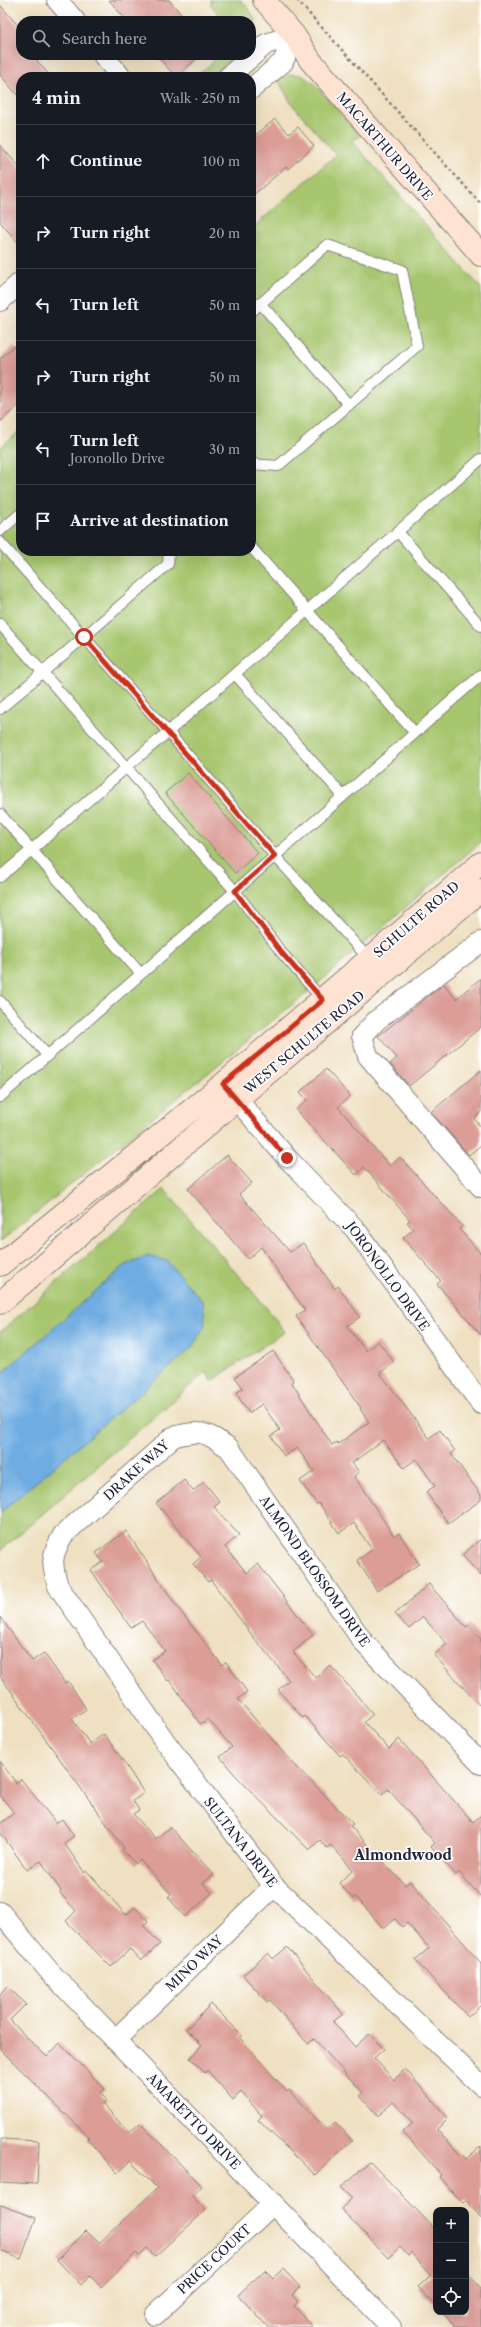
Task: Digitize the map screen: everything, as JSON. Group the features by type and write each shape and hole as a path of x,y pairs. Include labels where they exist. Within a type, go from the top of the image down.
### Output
{"main road":[{"name":"MACARTHUR DRIVE","path":"264,0 294,34 318,54 481,236"},
{"name":"MACARTHUR DRIVE","path":"294,34 310,60 481,255"},
{"name":"SCHULTE ROAD","path":"370,960 481,863"},
{"name":"WEST SCHULTE ROAD","path":"0,1265 230,1092 481,890"},
{"name":"WEST SCHULTE ROAD","path":"0,1303 230,1092 323,1000 370,960"}],"street":[{"path":"57,0 71,16"},
{"path":"256,53 266,44 294,34"},
{"path":"256,85 283,62 294,34"},
{"path":"107,60 117,72"},
{"path":"234,72 248,60"},
{"path":"2,296 16,286"},
{"path":"478,1176 368,1056 362,1036 376,1020 481,942"},
{"name":"JORONOLLO DRIVE","path":"230,1092 287,1158 355,1228 481,1404"},
{"name":"DRAKE WAY","path":"52,1559 54,1549 63,1535 173,1437 191,1432 210,1435 229,1448 237,1459"},
{"name":"ALMOND BLOSSOM DRIVE","path":"237,1459 364,1643 481,1764"},
{"name":"SULTANA DRIVE","path":"52,1559 58,1586 62,1592 164,1740 274,1886 481,2085"},
{"name":"MINO WAY","path":"115,2040 274,1886"},
{"name":"AMARETTO DRIVE","path":"0,1912 50,1972 391,2327"},
{"name":"PRICE COURT","path":"155,2315 274,2204"}],"lane":[{"path":"256,307 327,245 402,270 417,346 278,466 256,464"},
{"path":"260,303 349,405"},
{"path":"0,878 481,459"},
{"path":"0,531 16,517"},
{"path":"398,532 481,626"},
{"path":"0,542 168,732 275,856 370,960"},
{"path":"256,553 415,733"},
{"path":"0,709 168,564 169,556"},
{"path":"0,624 235,891 281,952 323,1000"},
{"path":"235,674 343,796"},
{"path":"0,1097 481,675"},
{"path":"0,814 141,974"},
{"path":"0,1001 47,1055"}],"path":[{"path":"298,0 481,204"}],"green space":[{"path":"210,0 241,0 253,16 221,16 210,4 212,2"},
{"path":"215,60 232,60 219,72 201,72"},
{"path":"291,74 301,75 314,83 360,136 352,141 481,288 481,842 308,992 0,1242 0,448 16,434 16,556 256,556 256,225 336,155 291,103 278,80"},
{"path":"164,1189 275,1318 284,1332 212,1381 206,1372 0,1551 0,1332"}],"water":[{"path":"148,1256 167,1261 203,1302 205,1325 191,1349 0,1513 0,1375 124,1266"}],"building":[{"path":"109,0 169,0 183,16 123,16"},
{"path":"0,5 16,23 16,60 36,60 47,72 16,72 16,93 0,75"},
{"path":"161,60 195,60 182,72 171,72"},
{"path":"275,119 289,134 298,127 314,146 288,169 286,167 256,193 256,135"},
{"path":"0,145 16,163 16,240 0,222"},
{"path":"14,346 16,348 16,408 0,422 0,359"},
{"path":"188,773 258,853 235,873 165,793"},
{"path":"481,978 481,1027 409,1086 390,1064 397,1058 378,1036 444,984 456,999"},
{"path":"326,1069 350,1096 338,1107 390,1166 400,1157 462,1226 459,1229 481,1254 481,1335 437,1284 441,1281 403,1238 413,1229 407,1222 410,1220 364,1167 356,1175 296,1110 307,1100 300,1092"},
{"path":"481,1070 481,1112 474,1119 481,1127 481,1145 469,1155 431,1112"},
{"path":"227,1155 252,1183 239,1194 290,1252 303,1243 335,1289 338,1286 360,1317 347,1326 366,1351 378,1341 394,1362 380,1373 429,1438 440,1430 455,1451 451,1454 481,1495 481,1500 448,1523 426,1492 435,1486 416,1459 404,1468 383,1440 352,1463 359,1472 354,1476 394,1536 399,1533 419,1564 377,1591 357,1560 372,1550 354,1523 339,1533 319,1503 317,1504 300,1481 314,1471 297,1448 284,1456 271,1436 280,1430 262,1404 249,1413 236,1393 243,1388 235,1377 273,1351 294,1381 292,1383 332,1445 337,1442 338,1444 369,1422 360,1409 361,1408 296,1316 305,1310 261,1247 248,1259 188,1189"},
{"path":"184,1480 193,1491 204,1482 220,1502 214,1507 239,1535 225,1547 247,1573 258,1564 313,1635 293,1652 316,1678 330,1665 373,1714 364,1722 389,1749 399,1739 473,1822 481,1815 481,1897 459,1872 456,1875 431,1847 435,1843 388,1789 382,1795 343,1754 340,1756 305,1716 303,1718 278,1690 289,1680 254,1638 211,1580 208,1582 193,1564 201,1557 156,1503"},
{"path":"126,1531 178,1608 222,1665 226,1662 247,1692 238,1699 288,1758 353,1824 350,1826 405,1885 410,1881 481,1963 481,2005 468,2017 415,1960 429,1948 407,1923 402,1927 395,1919 384,1929 355,1896 353,1899 339,1883 353,1870 331,1845 327,1848 320,1840 309,1850 237,1777 220,1757 232,1747 208,1719 200,1724 170,1680 168,1681 152,1660 165,1651 142,1621 131,1628 91,1570 103,1562 96,1553"},
{"path":"481,1539 481,1576 462,1555"},
{"path":"429,1584 466,1627 469,1625 481,1639 481,1707 434,1655 447,1644 423,1617 409,1629 395,1614"},
{"path":"0,1617 32,1661 44,1653 65,1683 68,1681 86,1709 72,1719 90,1744 104,1734 120,1756 144,1793 133,1801 139,1810 133,1814 156,1839 170,1827 214,1875 203,1883 212,1893 185,1917 168,1897 171,1894 140,1860 136,1864 122,1850 124,1848 0,1676"},
{"path":"0,1761 16,1783 21,1779 56,1823 62,1819 74,1836 64,1843 84,1872 86,1870 126,1915 135,1907 148,1921 143,1925 160,1944 141,1961 130,1949 111,1967 66,1921 76,1911 60,1893 61,1891 41,1861 27,1870 0,1832 0,1824 14,1813 0,1795"},
{"path":"287,1947 343,2014 333,2022 355,2047 369,2034 384,2049 374,2058 394,2080 405,2069 448,2118 437,2129 461,2156 462,2155 466,2159 481,2146 481,2218 466,2200 463,2203 439,2177 441,2175 403,2132 413,2123 393,2102 378,2116 360,2096 363,2093 314,2039 308,2044 270,2000 267,2002 243,1975 268,1953 273,1959"},
{"path":"7,1986 26,2004 10,2020 24,2035 47,2057 60,2043 105,2089 100,2093 107,2100 103,2104 129,2133 140,2123 202,2186 192,2196 206,2210 155,2256 147,2248 139,2256 136,2253 101,2287 90,2276 81,2285 57,2260 86,2231 99,2243 157,2188 130,2161 117,2173 87,2139 89,2137 0,2049 0,1994"},
{"path":"211,2004 242,2035 239,2037 287,2092 289,2090 327,2130 335,2122 352,2140 315,2175 258,2120 262,2116 241,2092 233,2100 207,2070 205,2073 190,2058 202,2045 186,2029"},
{"path":"0,2139 39,2141 37,2184 0,2182"},
{"path":"370,2162 433,2227 433,2303 418,2287 431,2275 411,2253 408,2256 400,2247 388,2258 341,2209 352,2198 341,2187"},
{"path":"0,2205 36,2218 21,2259 0,2251"},
{"path":"283,2269 300,2287 292,2295 298,2302 294,2306 313,2327 268,2327 238,2295 265,2270 273,2278"},
{"path":"469,2275 481,2288 481,2327 455,2327 445,2315 469,2315"}],"district":[{"name":"Almondwood","path":"403,1855"}],"route":[{"path":"84,637 275,856 235,891 281,952 323,1000 223,1084 287,1158"}]}
